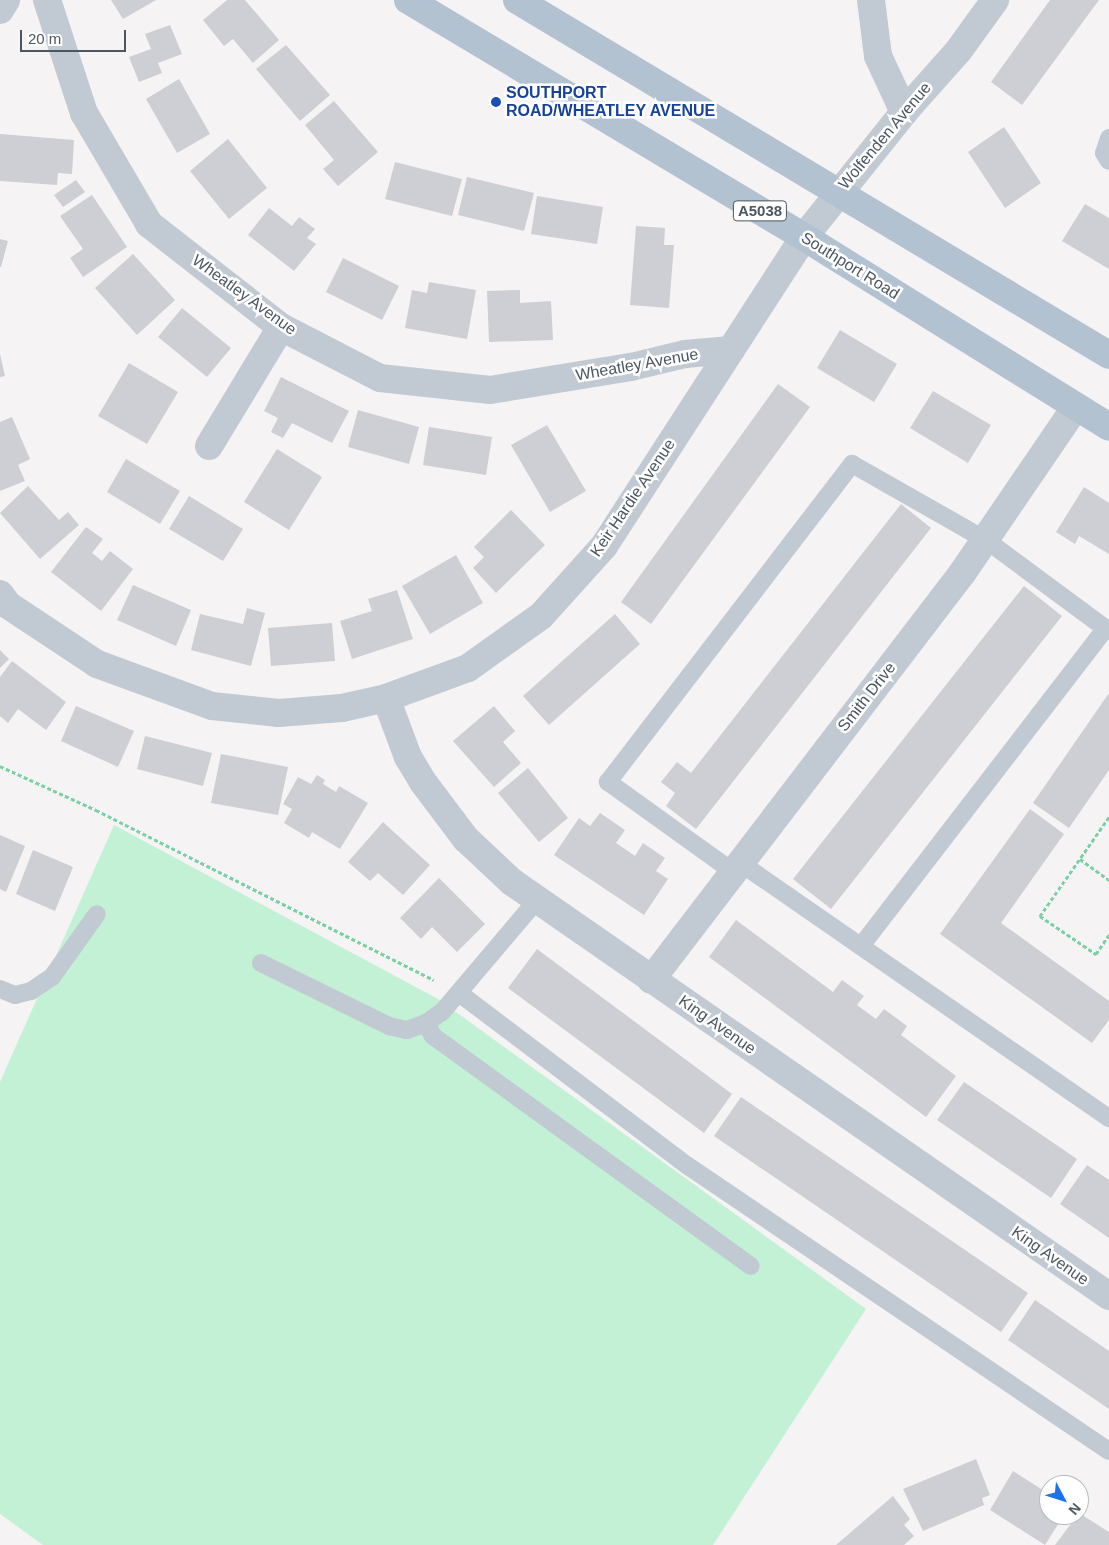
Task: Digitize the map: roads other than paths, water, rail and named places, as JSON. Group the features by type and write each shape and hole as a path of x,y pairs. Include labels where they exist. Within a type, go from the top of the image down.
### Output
{"main road":[{"name":"Southport Road","path":"408,0 804,237 1075,408 1109,427"},
{"path":"517,0 1109,355"}],"street":[{"path":"0,10 6,0"},
{"name":"Wheatley Avenue","path":"47,0 84,113 149,224 282,327 380,378 490,390 631,367 685,354 731,350"},
{"path":"872,0 878,56 904,112"},
{"name":"Wolfenden Avenue","path":"780,276 804,237 838,192 904,112 959,50 995,0"},
{"name":"Keir Hardie Avenue","path":"0,594 8,605 97,664 212,706 307,712 386,698 468,668 542,616 604,546 780,276"},
{"path":"209,446 282,327"},
{"name":"Smith Drive","path":"651,980 986,540 1075,408"},
{"name":"King Avenue","path":"386,698 408,757 445,812 489,862 537,900 651,980 1109,1296"}],"lane":[{"path":"1109,138 1104,152 1109,161"},
{"path":"861,946 1107,630 986,540 852,464 608,782 736,867 861,946 1109,1118"},
{"path":"261,963 389,1026 407,1030 426,1023 459,993 537,900"},
{"path":"0,989 15,995 32,991 52,977 97,914"},
{"path":"459,993 688,1166 1109,1451"},
{"path":"426,1023 434,1036 751,1266"}],"place":[{"name":"SOUTHPORT ROAD/WHEATLEY AVENUE","path":"496,102"}]}
